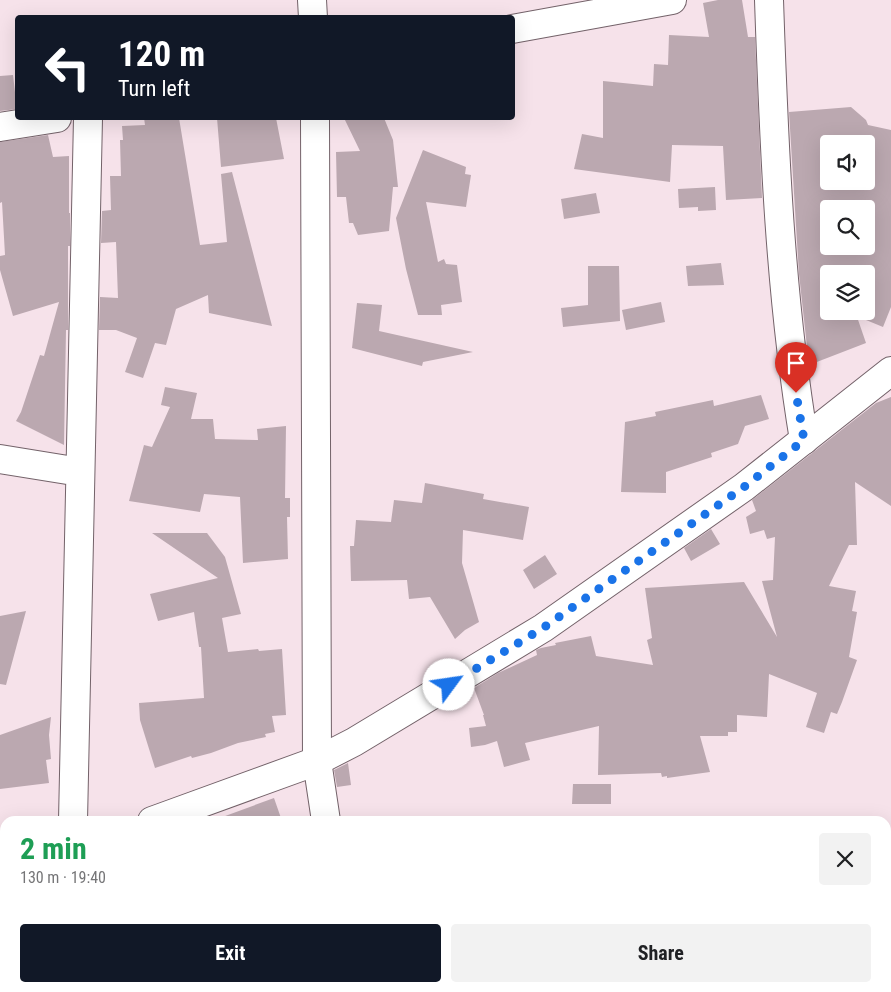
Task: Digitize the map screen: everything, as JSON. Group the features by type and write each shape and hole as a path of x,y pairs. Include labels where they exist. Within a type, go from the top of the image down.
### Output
{"street":[{"path":"312,0 313,15"},
{"path":"515,28 625,4 672,0"},
{"path":"769,0 773,116 779,208 794,378 804,440"},
{"path":"0,128 46,120"},
{"path":"73,816 88,120"},
{"path":"314,120 317,424 317,761 325,816"},
{"path":"166,816 317,761 354,742 543,628 744,487 891,371"},
{"path":"0,459 80,472"}],"building":[{"path":"718,0 742,0 748,37 755,37 762,198 726,200 723,146 672,145 670,182 574,169 582,134 603,138 603,81 653,86 654,64 668,65 669,35 709,37 703,3"},
{"path":"13,75 15,109 0,111 0,76"},
{"path":"851,107 866,120 868,125 891,130 891,307 883,327 866,320 875,320 875,265 820,265 820,320 858,320 866,343 809,365 799,274 789,112"},
{"path":"144,120 179,120 200,245 227,242 221,174 232,172 272,326 209,313 208,295 176,309 166,345 155,343 143,378 125,372 137,338 116,330 99,330 100,297 118,298 116,242 101,243 102,211 111,210 110,176 121,176 120,140 123,140 122,126 145,125"},
{"path":"217,120 276,120 284,159 221,167"},
{"path":"345,120 385,120 393,140 398,187 393,187 389,231 358,235 353,223 349,223 346,197 337,197 336,152 360,151"},
{"path":"48,135 53,157 69,156 70,246 68,246 68,330 66,330 64,445 16,421 21,412 40,355 44,356 59,302 13,316 0,270 0,256 5,255 2,202 0,203 0,142"},
{"path":"423,150 466,167 465,174 471,175 466,207 426,202 438,262 444,259 446,264 457,265 462,302 441,305 442,315 418,315 406,269 396,218"},
{"path":"715,187 716,210 698,211 698,207 679,208 678,189"},
{"path":"596,193 600,213 564,219 561,199"},
{"path":"721,263 724,285 688,286 686,266"},
{"path":"588,266 619,266 620,321 563,327 561,308 588,305"},
{"path":"661,302 665,322 626,330 622,310"},
{"path":"357,303 382,305 379,331 473,352 423,362 422,366 352,348"},
{"path":"165,387 197,393 191,419 213,419 215,439 258,440 257,429 286,426 285,498 290,498 290,517 287,517 288,559 243,563 240,497 204,494 200,512 129,501 144,445 152,447 170,407 161,405"},
{"path":"761,395 769,419 745,426 738,444 711,453 712,457 666,472 666,493 621,492 625,422 656,416 655,412 713,400 714,406"},
{"path":"891,397 891,506 855,482 857,545 849,545 829,586 856,591 852,611 857,612 849,657 857,660 837,714 831,712 824,733 806,727 817,693 769,674 767,717 737,715 737,732 728,732 728,736 700,736 710,772 667,778 667,776 662,777 661,773 598,775 599,726 525,743 530,760 504,767 497,741 471,747 469,728 486,726 474,688 498,673 537,655 536,650 556,645 555,643 591,636 596,656 653,665 647,640 652,638 645,588 744,582 777,637 762,581 773,580 775,537 767,539 764,530 750,534 746,517 756,511 752,500 876,403"},
{"path":"425,483 484,494 483,499 529,507 523,540 463,530 462,563 479,622 465,630 455,639 430,597 409,599 407,580 351,581 350,546 354,546 356,520 391,522 394,500 422,503"},
{"path":"711,529 720,544 691,561 684,548"},
{"path":"152,533 207,533 225,557 241,614 222,618 228,652 282,649 286,715 272,716 275,732 265,734 266,737 238,743 192,758 191,756 155,768 140,720 139,703 204,698 201,647 199,647 194,612 158,621 150,594 218,578"},
{"path":"545,555 557,574 534,589 523,570"},
{"path":"26,611 6,685 0,684 0,616"},
{"path":"51,717 49,735 51,759 46,760 49,783 0,789 0,735"},
{"path":"348,763 351,785 337,787 334,770"},
{"path":"573,784 611,784 611,804 572,804"},
{"path":"274,798 280,816 225,816"}],"route":[{"path":"449,685 543,628 744,487 804,440 796,393"}]}
